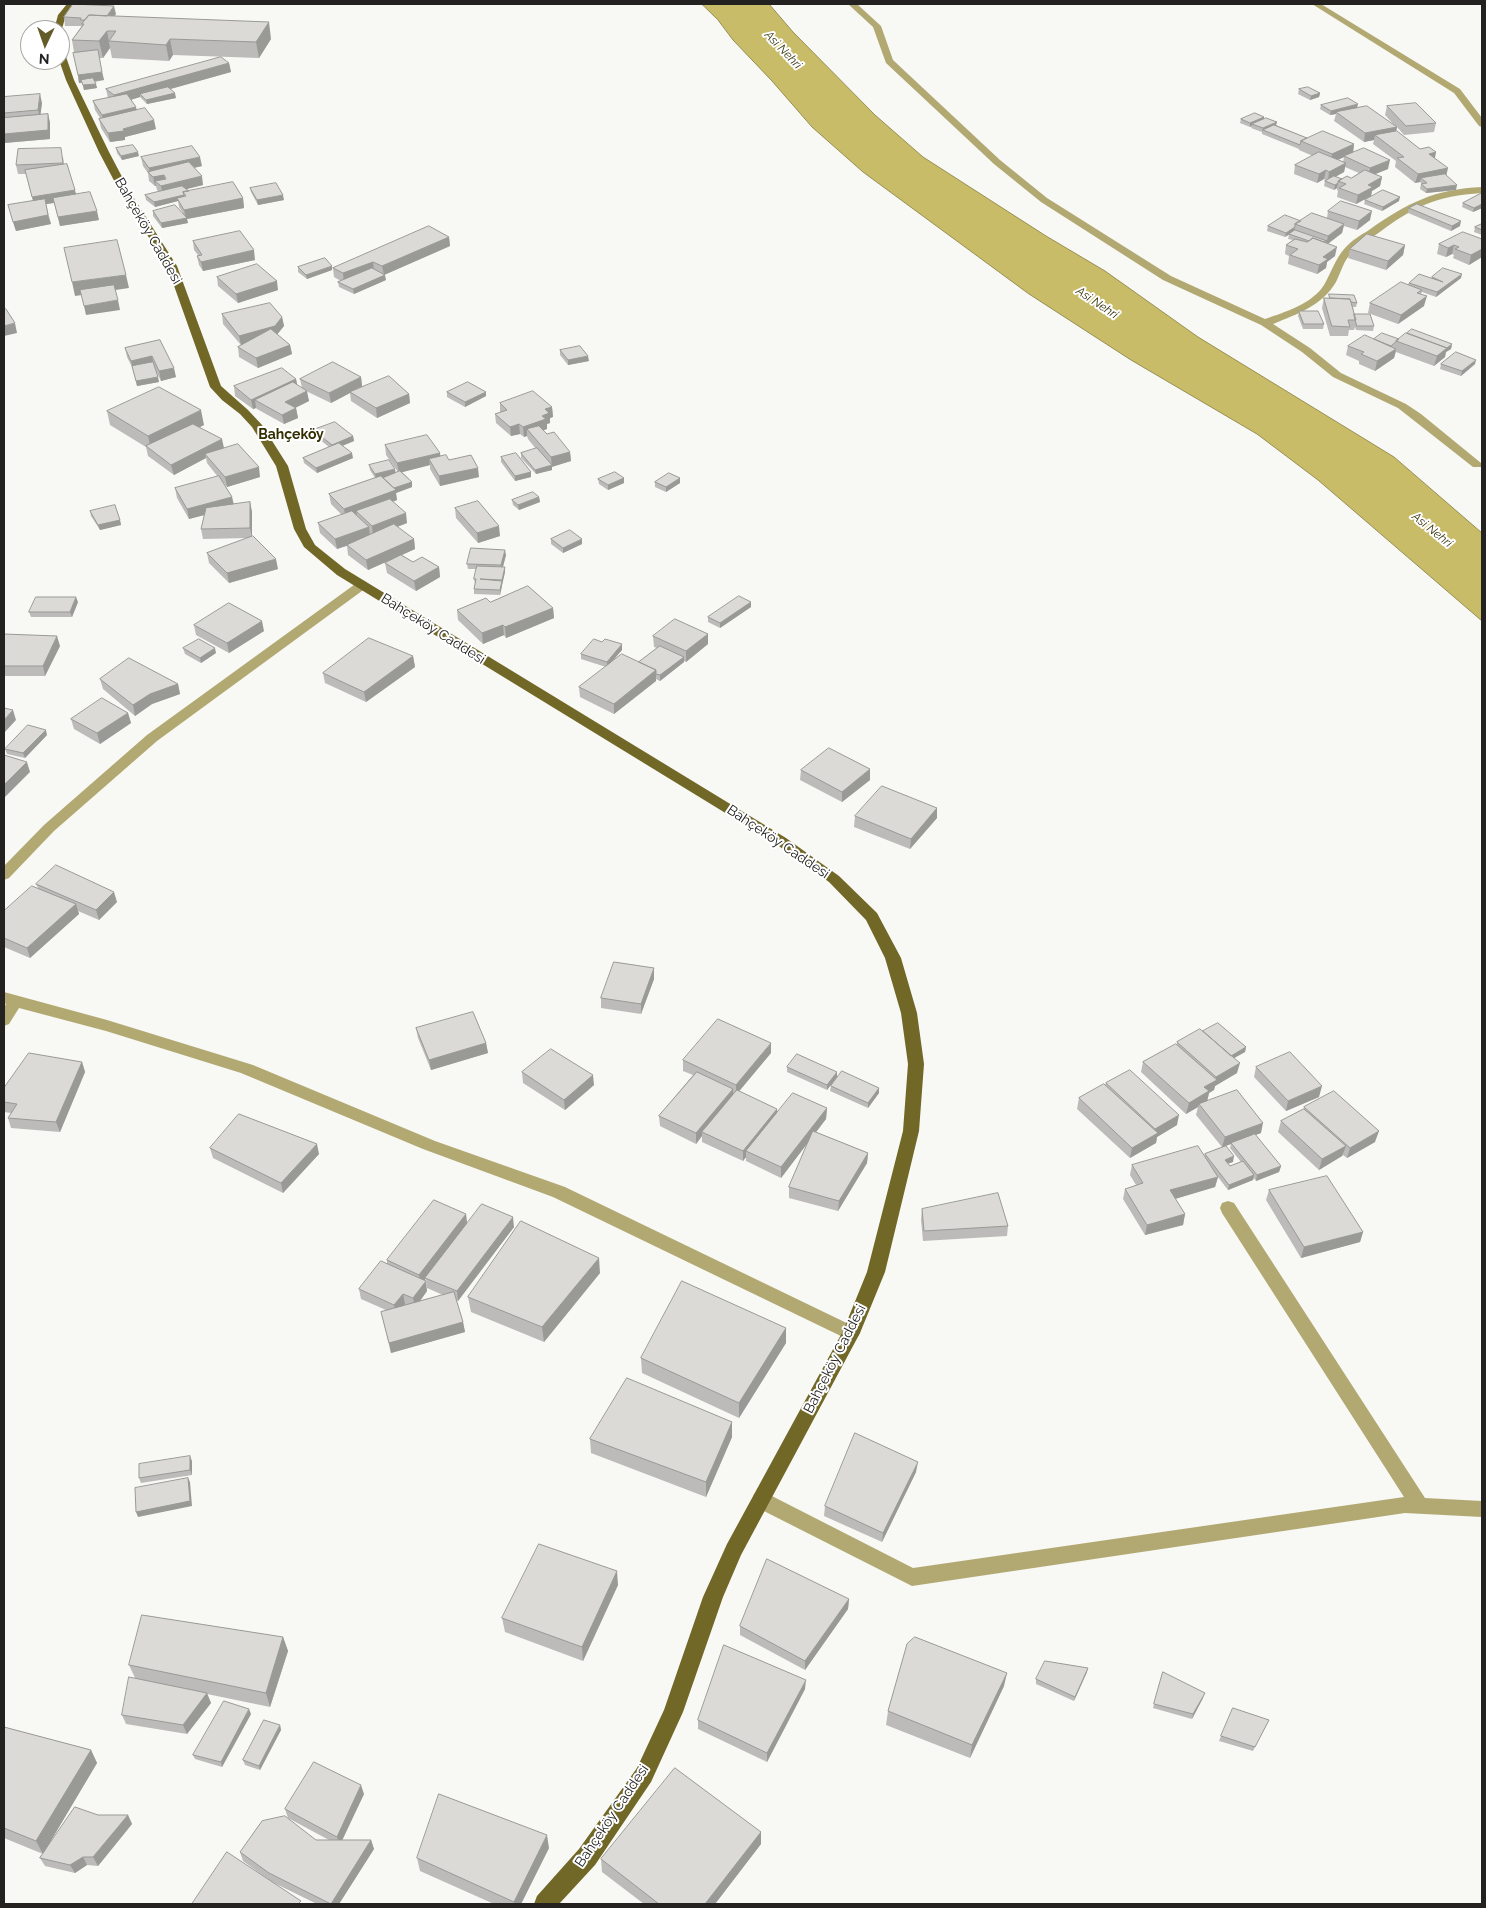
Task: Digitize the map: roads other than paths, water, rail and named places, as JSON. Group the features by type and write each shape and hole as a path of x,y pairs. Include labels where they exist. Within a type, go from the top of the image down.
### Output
{"main road":[{"path":"61,20 62,15 71,4"},
{"name":"Bahçeköy Caddesi","path":"67,70 104,152 125,192 172,266 216,387 256,425 282,466 300,529 310,546 341,572 781,841 834,879 872,917 893,958 909,1013 916,1064 911,1131 876,1272 851,1333 761,1500 713,1596 673,1712 644,1775 587,1857 545,1904"}],"street":[{"path":"852,4 874,23 880,31 884,51 889,61 1020,182 1044,200 1167,278 1192,292 1265,323 1306,350 1337,375 1402,406 1477,465"},
{"path":"1316,4 1457,91 1482,124"},
{"path":"1265,323 1301,308 1318,298 1330,285 1341,259 1349,248 1410,205 1451,192 1482,190"},
{"path":"4,875 48,828 152,738 362,585"},
{"path":"4,1020 9,999 108,1026 247,1069 429,1144 559,1192 851,1333"},
{"path":"1228,1208 1420,1506"},
{"path":"761,1500 912,1577 1405,1505 1482,1510"}],"water":[{"name":"Asi Nehri","path":"702,4 769,4 793,32 875,115 923,157 1046,236 1105,271 1198,337 1394,457 1482,533 1482,621 1318,480 1257,434 1131,360 1029,294 863,172 812,127"}],"district":[{"name":"Bahçeköy","path":"291,435"}]}
